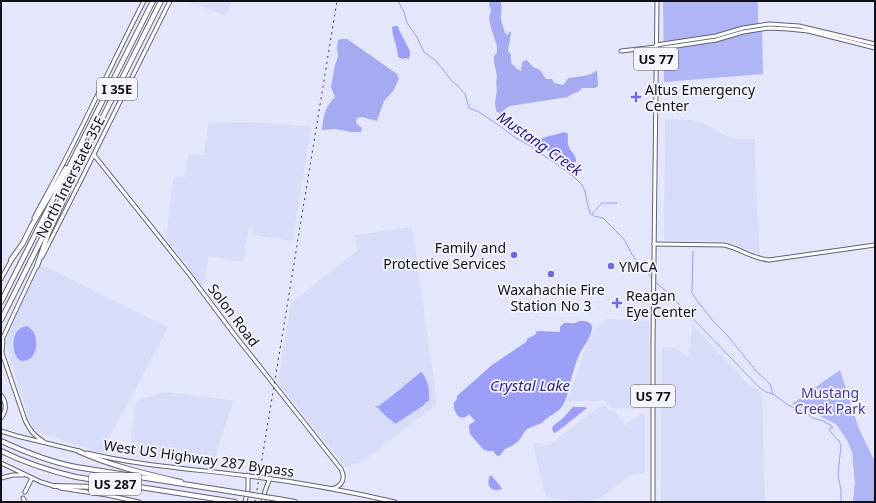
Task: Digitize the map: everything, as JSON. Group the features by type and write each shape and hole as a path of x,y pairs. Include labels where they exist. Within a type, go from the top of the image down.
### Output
{"highway":[{"name":"I 35E","path":"1,302 153,1"},
{"name":"I 35E","path":"1,320 161,1"},
{"path":"11,260 23,243 32,225 84,138"},
{"path":"37,266 48,234 72,183 72,176"},
{"name":"US 287","path":"1,441 15,448 62,464 295,502"},
{"name":"US 287","path":"1,451 38,467 76,477 233,502"},
{"path":"78,451 115,465 187,483 193,486"},
{"path":"54,486 110,487 168,492"}],"main road":[{"name":"North Interstate 35E","path":"1,279 66,159 120,46 144,1"},
{"name":"North Interstate 35E","path":"1,342 37,266 170,1"},
{"name":"US 77","path":"653,502 657,1"},
{"path":"656,47 716,36 743,28 769,24 799,26 875,44"},
{"path":"621,51 716,40 743,32 769,28 808,32 875,48"},
{"name":"Solon Road","path":"94,155 341,469 344,476 343,481 339,486 332,489"},
{"path":"654,244 724,245 759,258 769,260 875,245"},
{"path":"4,335 2,353 25,420 33,434 45,443"},
{"path":"1,395 6,407 1,418"},
{"name":"West US Highway 287 Bypass","path":"1,430 17,436 102,456 149,464 270,478 395,502"},
{"path":"1,463 26,476 54,486 139,502"},
{"path":"1,478 13,475 26,476"},
{"path":"245,502 248,489 248,476"},
{"path":"25,492 32,478"},
{"path":"263,502 270,478"}],"shaded area":[{"path":"187,1 232,1 226,16"},
{"path":"490,1 502,1 501,20 505,33 508,35 509,32 511,32 508,51 511,55 511,63 517,69 521,71 522,62 527,60 533,67 540,70 546,79 552,79 554,83 563,85 568,78 588,75 597,70 598,86 595,88 582,88 578,92 571,94 568,97 510,106 505,109 504,113 501,114 496,111 495,102 497,76 494,56 497,53 497,46 489,19 491,10 489,5"},
{"path":"347,39 397,74 399,78 394,90 384,101 377,121 362,117 357,118 356,123 362,128 361,132 335,129 322,130 325,112 335,97 331,87 338,56 338,40"},
{"path":"665,119 692,120 708,125 729,137 737,139 755,139 760,255 726,241 664,240"},
{"path":"214,122 269,123 311,127 292,241 252,235 254,225 249,226 243,262 209,256 203,287 166,238 174,176 185,177 187,160 189,156 192,154 204,155 208,125"},
{"path":"412,227 437,404 361,463 353,464 346,468 278,383 291,303 357,251 355,235"},
{"path":"40,264 168,327 108,441 107,453 37,431 29,419 8,352 7,342 9,329 19,309 21,301"},
{"path":"607,319 649,321 649,409 611,408 607,404 607,401 567,401 593,331"},
{"path":"692,324 752,388 759,389 762,393 765,502 661,502 662,347 677,349 689,357"},
{"path":"163,392 233,401 212,467 129,456 136,401"},
{"path":"600,406 606,406 611,411 613,409 625,425 641,414 645,414 645,473 632,474 601,498 586,502 545,496 533,444 551,444"}],"green space":[{"path":"663,1 758,1 758,21 762,33 763,74 664,82"},
{"name":"Mustang Creek Park","path":"840,370 859,429 875,462 875,502 854,502 855,483 852,452 847,440 836,424 792,404"}],"water":[{"path":"398,26 410,51 409,60 407,58 403,59 398,57 392,31 392,27"},
{"path":"565,132 568,134 568,146 575,157 576,162 572,163 563,160 540,146 539,143 542,138"},
{"name":"Crystal Lake","path":"579,321 590,324 592,330 578,358 566,398 561,408 542,423 526,430 518,442 505,449 501,455 497,456 493,451 483,449 470,434 469,425 475,421 469,414 463,418 458,416 456,413 454,403 457,396 492,365 526,342 527,339 535,335 537,331 560,332 560,327 564,323 574,323"},
{"path":"27,326 35,335 36,348 30,358 22,361 15,353 14,340 16,333 20,328"},
{"path":"421,372 428,385 429,401 395,424 375,406 379,406"},
{"path":"573,407 587,408 554,433 552,429 553,426"},
{"path":"491,475 502,489 495,490 490,488 488,483"}],"waterway":[{"name":"Mustang Creek","path":"398,1 404,12 407,23 417,37 424,52 436,61 465,94 469,108 479,112 572,175 582,185 585,191 590,213 594,216 603,218 622,237 633,256 652,278"},
{"path":"592,214 602,203 617,203"},
{"path":"693,251 692,293 714,322 727,335 757,372 770,384 773,393"},
{"name":"Mustang Creek","path":"654,281 668,293 759,387 766,392 773,394 788,405 808,414 812,418 823,421 832,426 833,428 830,428 829,430 841,445 838,475 841,490 841,502"}],"railway":[{"path":"255,502 337,1"}],"place":[{"name":"Altus Emergency Center","path":"636,97"},
{"name":"Family and Protective Services","path":"514,255"},
{"name":"YMCA","path":"611,266"},
{"name":"Waxahachie Fire Station No 3","path":"551,274"},
{"name":"Reagan Eye Center","path":"617,303"}]}
